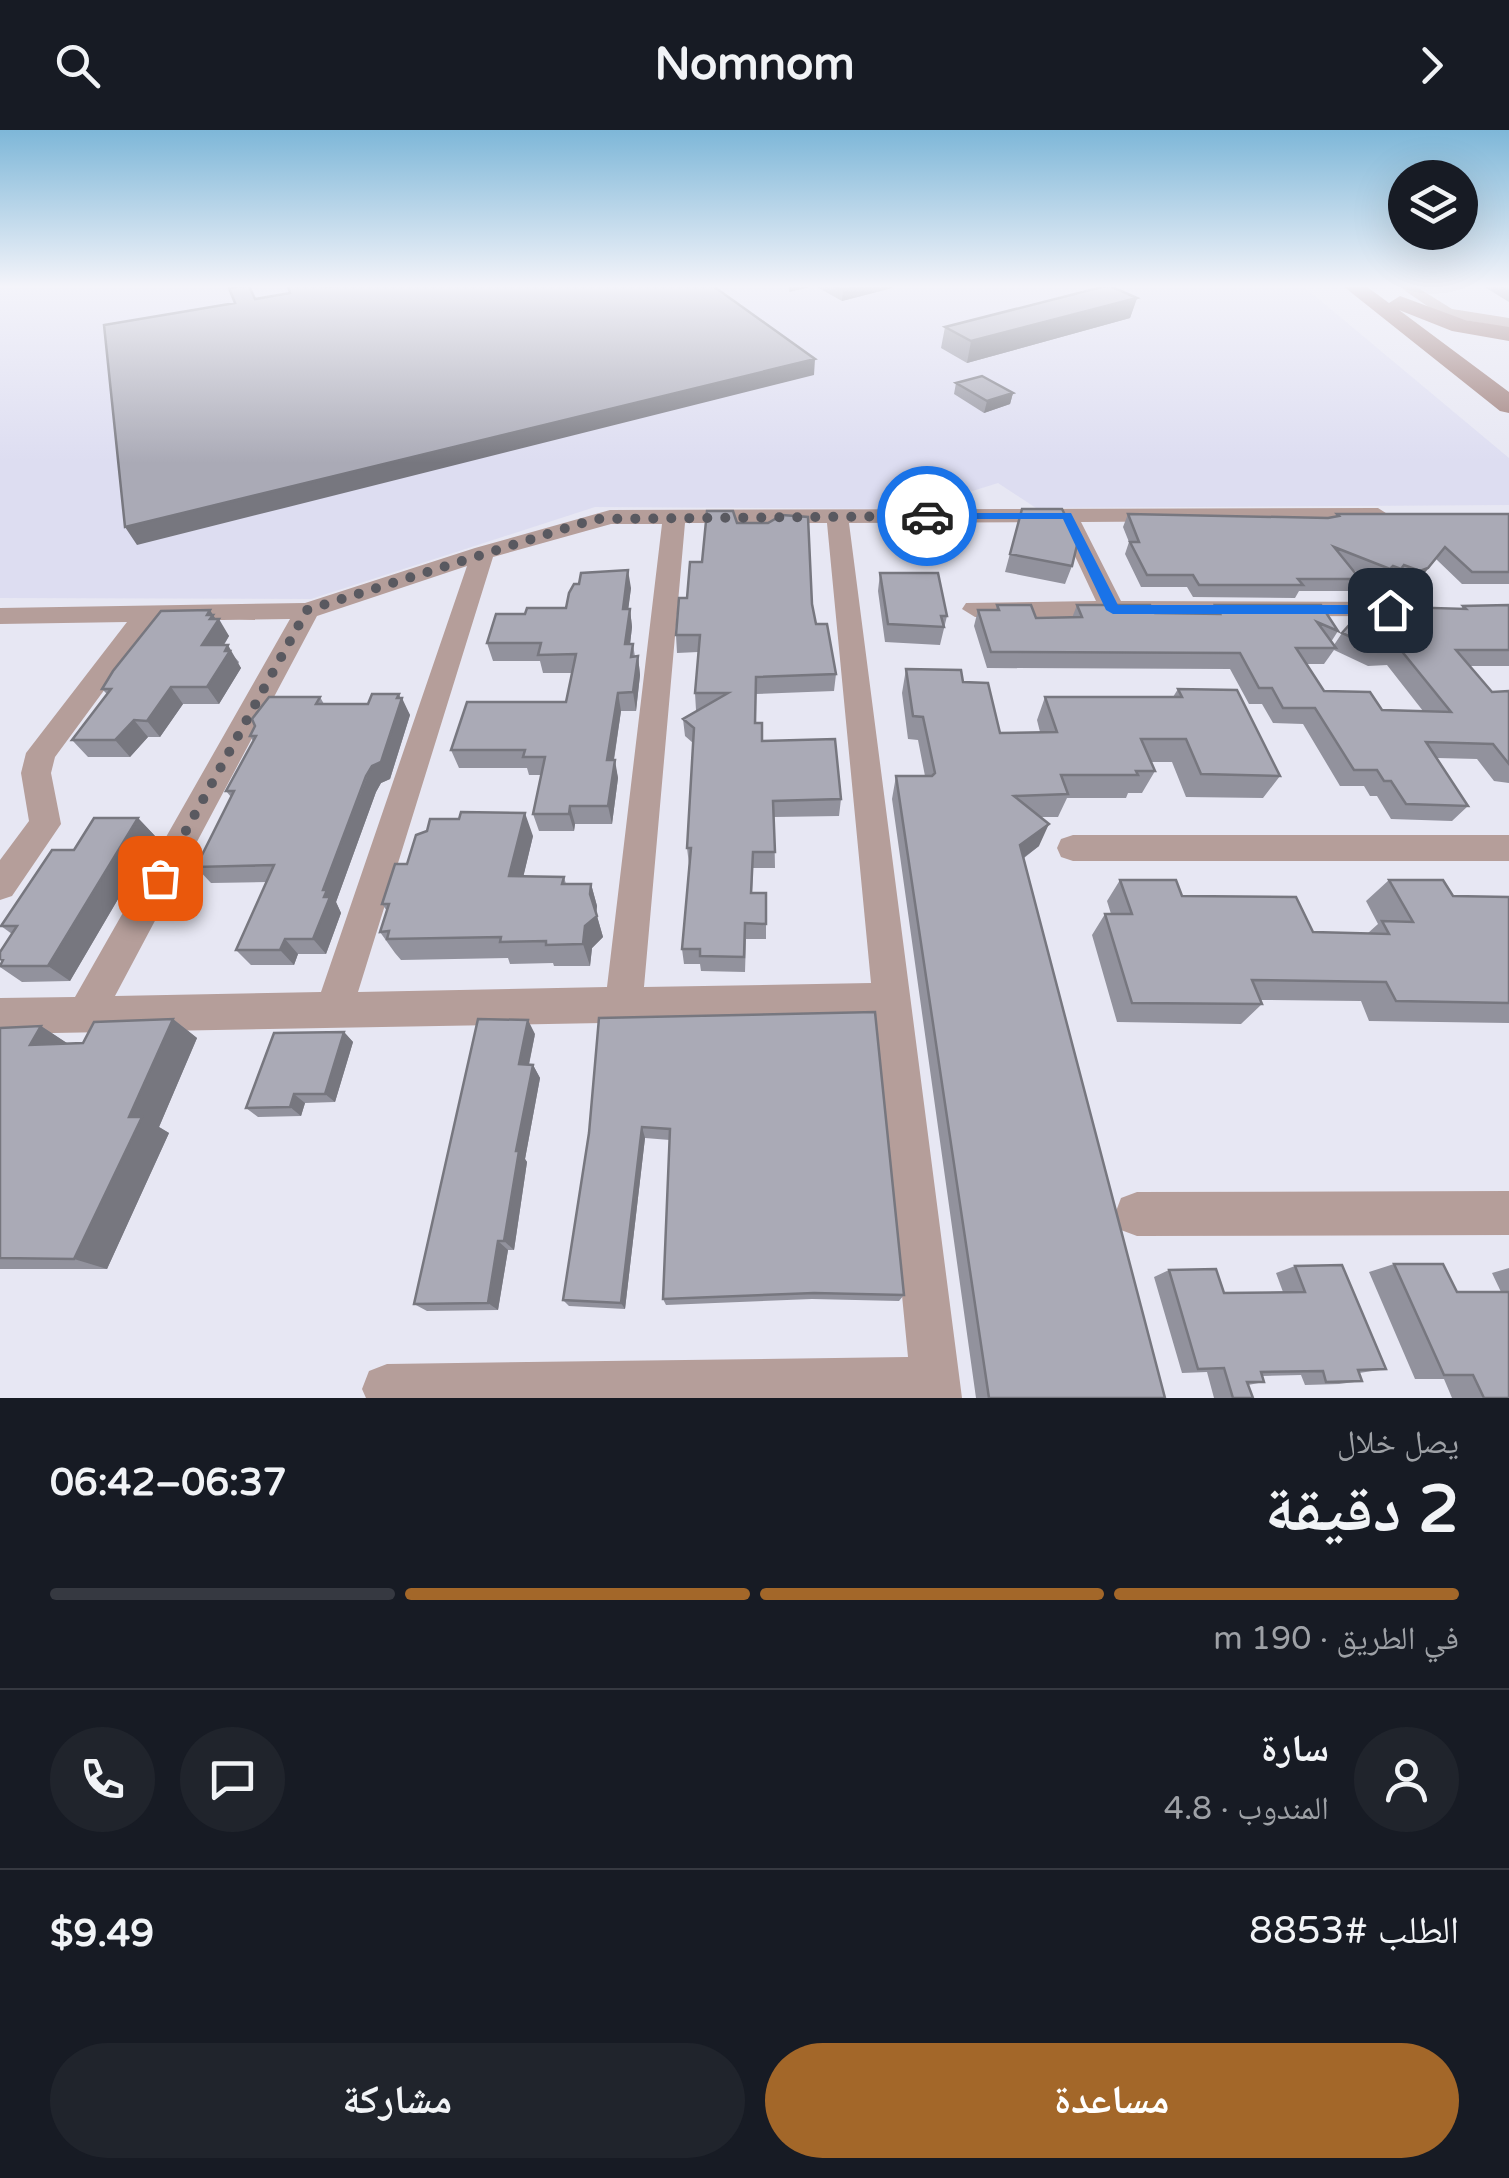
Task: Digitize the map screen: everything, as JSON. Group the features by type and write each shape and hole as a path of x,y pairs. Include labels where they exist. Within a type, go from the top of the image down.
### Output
{"main road":[{"path":"1443,345 1508,391"},
{"path":"1502,345 1508,391"}],"street":[{"path":"0,616 307,610 595,519 1394,515"},
{"path":"387,1389 936,1390 836,516"},
{"path":"1067,516 1113,610"},
{"path":"624,1004 674,517"},
{"path":"334,1008 483,553"},
{"path":"975,609 1430,610"},
{"path":"87,1012 307,610"},
{"path":"0,886 45,824 47,811 34,776 42,753 146,614"},
{"path":"1073,848 1509,848"},
{"path":"0,1016 890,1000"},
{"path":"1137,1214 1509,1213"}],"shaded area":[{"path":"0,345 1374,345 1509,458 1509,505 1036,508 998,483 915,509 595,507 311,599 0,598"}],"building":[{"path":"106,345 796,345 815,359 125,527"},
{"path":"982,376 1013,393 987,401 956,383"},
{"path":"1022,509 1062,509 1078,541 1072,566 1010,554"},
{"path":"707,511 733,511 737,523 768,523 782,515 808,517 812,604 816,624 827,624 836,674 756,677 755,723 762,723 762,741 835,739 841,799 773,801 775,852 753,852 751,893 766,893 766,924 745,923 744,957 700,956 700,949 682,949 691,848 687,848 694,728 683,719 728,693 695,693 700,635 676,635 679,598 687,598 690,562 702,562"},
{"path":"1128,514 1328,518 1337,514 1509,514 1509,572 1472,572 1445,547 1428,568 1420,571 1404,565 1401,569 1390,569 1334,547 1360,579 1298,579 1303,585 1199,585 1193,575 1147,575 1130,542 1139,542"},
{"path":"930,515 958,515 964,531 935,531"},
{"path":"628,570 623,609 630,609 625,644 633,644 631,657 638,656 633,692 618,693 607,760 615,760 608,806 570,806 569,814 533,814 545,757 523,757 525,750 451,750 467,702 566,702 576,654 538,655 541,643 487,643 496,614 525,614 527,608 566,608 569,593 574,584 579,584 581,573"},
{"path":"880,573 938,573 947,616 941,616 944,627 888,624"},
{"path":"997,605 1031,605 1036,618 1082,617 1077,605 1150,605 1155,613 1220,614 1215,605 1321,605 1338,631 1317,622 1336,648 1296,648 1324,691 1370,692 1382,710 1451,712 1400,649 1380,650 1342,633 1366,606 1466,609 1463,606 1509,605 1509,650 1456,650 1492,692 1509,691 1509,764 1493,744 1426,742 1468,806 1406,804 1391,781 1384,781 1377,770 1354,770 1315,708 1283,708 1272,688 1259,688 1240,653 991,652 978,610 999,610"},
{"path":"210,610 210,619 219,619 202,645 228,645 225,651 230,651 207,687 171,687 147,721 134,720 115,740 72,740 111,689 102,689 113,671 161,611"},
{"path":"906,669 961,670 963,682 988,683 1000,733 1057,732 1045,697 1182,697 1178,689 1237,690 1280,776 1201,774 1186,739 1141,739 1155,771 1136,771 1138,775 1061,775 1068,794 1014,796 1049,824 1020,845 1165,1398 989,1398 896,776 935,773 923,717 913,716"},
{"path":"372,694 399,694 397,698 402,698 381,762 372,766 366,776 323,890 327,890 324,897 330,897 313,939 285,939 280,950 236,950 274,865 196,867 234,791 226,791 256,736 250,736 255,726 252,719 269,697 320,697 316,704 368,704"},
{"path":"461,812 525,813 509,876 564,877 562,884 591,884 597,916 585,926 583,944 500,942 501,937 387,939 389,931 380,932 389,904 382,904 395,864 407,864 416,835 427,831 430,819 459,819"},
{"path":"94,818 138,818 48,966 0,966 0,952 17,926 1,926 52,850 74,850"},
{"path":"1120,880 1176,880 1182,896 1296,897 1313,932 1389,934 1382,921 1413,922 1389,880 1443,880 1453,896 1509,897 1509,1003 1396,1001 1386,982 1252,980 1262,1004 1132,1003 1105,914 1132,914"},
{"path":"875,1012 904,1295 814,1293 663,1299 670,1129 642,1127 621,1303 563,1300 589,1133 599,1018"},
{"path":"173,1019 129,1117 142,1117 74,1259 0,1258 0,1028 41,1026 30,1045 83,1043 94,1022"},
{"path":"478,1019 528,1020 519,1064 533,1065 504,1241 498,1241 488,1303 414,1304"},
{"path":"344,1032 325,1094 294,1094 290,1107 246,1108 274,1033"},
{"path":"1394,1264 1443,1264 1457,1292 1509,1292 1509,1398 1484,1398 1473,1375 1444,1375"},
{"path":"1342,1265 1386,1369 1358,1370 1362,1381 1326,1382 1323,1371 1261,1372 1264,1382 1247,1382 1253,1398 1233,1398 1224,1368 1198,1369 1169,1270 1216,1269 1224,1293 1305,1292 1295,1266"}],"way so far":[{"path":"160,878 307,610 595,519 927,516"}],"route":[{"path":"927,516 1067,516 1113,610 1390,610"}]}
